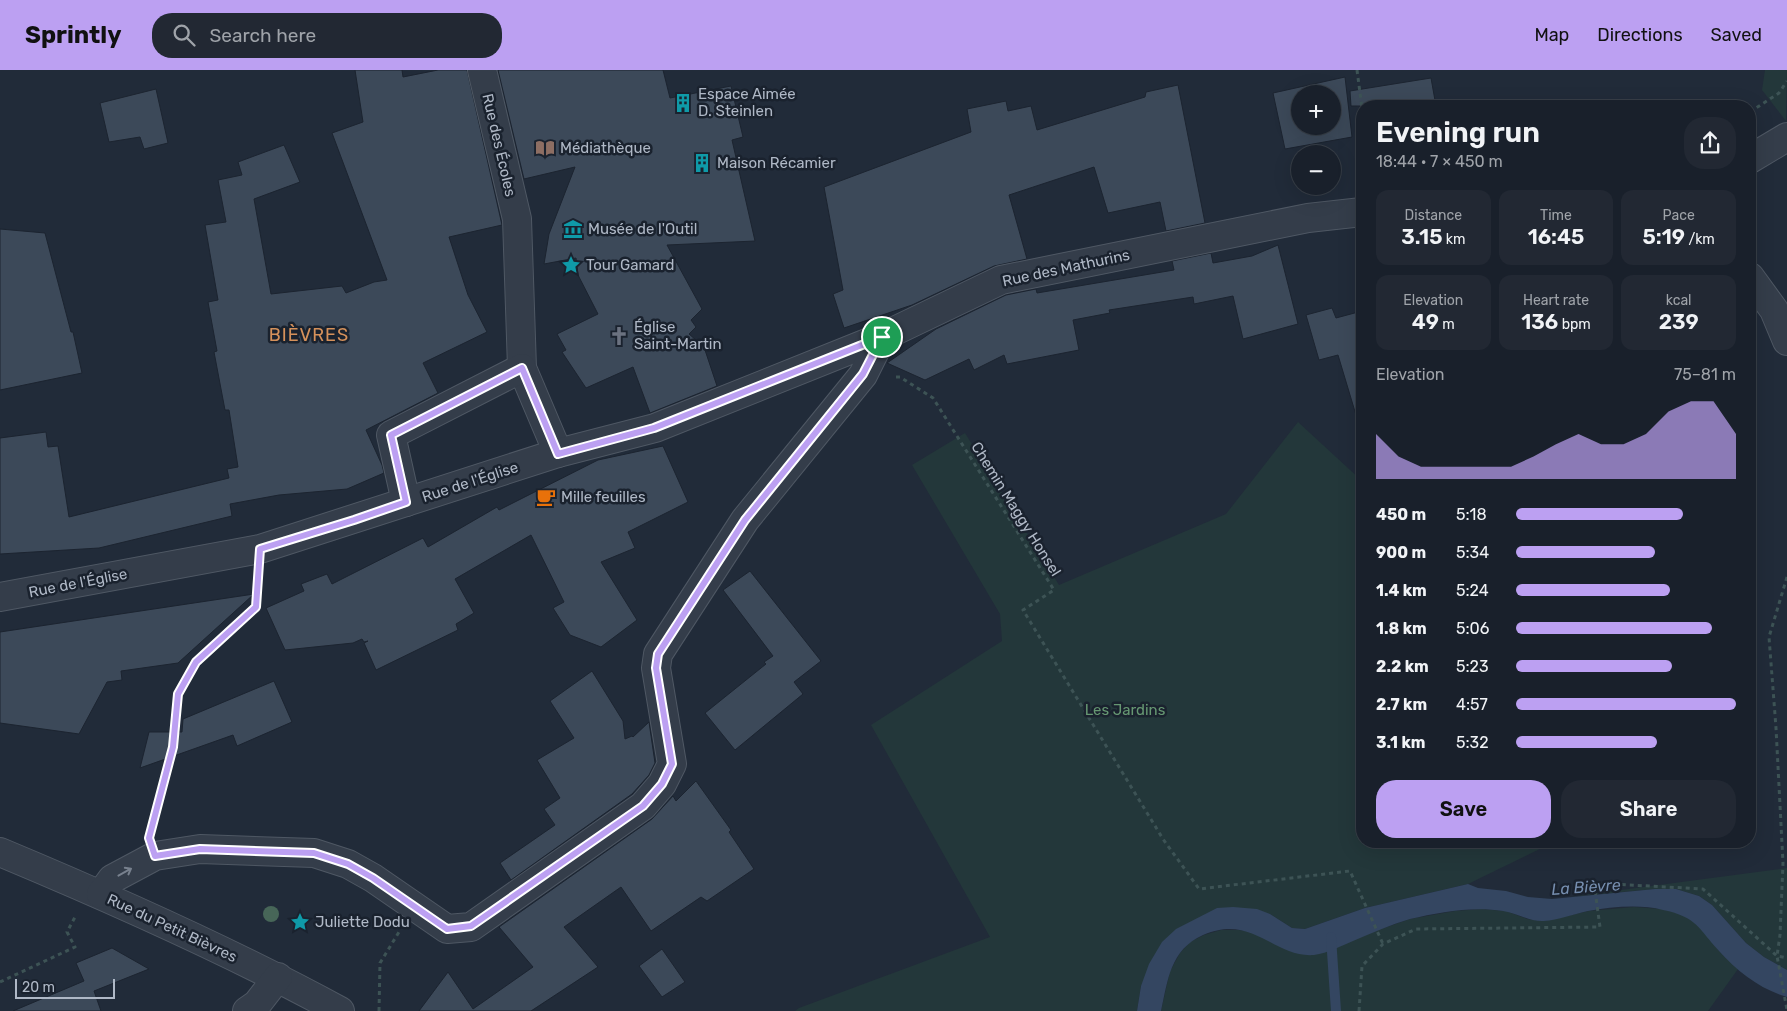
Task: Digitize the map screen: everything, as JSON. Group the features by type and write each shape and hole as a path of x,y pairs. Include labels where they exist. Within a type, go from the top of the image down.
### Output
{"street":[{"name":"Rue des Écoles","path":"482,70 517,219 522,368"},
{"path":"1756,155 1787,137"},
{"name":"Rue des Mathurins","path":"558,454 654,428 882,337 1001,280 1308,218 1356,213"},
{"path":"1756,285 1774,310 1787,341"},
{"path":"95,892 112,880 155,856 200,849 314,853 348,864 373,878 447,929 471,926 643,806 662,784 672,764 656,668 658,654 745,520 863,374 882,337"},
{"path":"406,502 391,435 522,368 558,454"},
{"name":"Rue de l'Église","path":"0,597 260,549 558,454"},
{"name":"Rue du Petit Bièvres","path":"0,852 95,892 278,977 340,1011"},
{"path":"247,1011 257,1004 278,977"}],"path":[{"path":"1357,70 1361,100"},
{"path":"1756,108 1779,93 1787,81"},
{"name":"Chemin Maggy Honsel","path":"863,374 900,377 932,398 1054,590 1023,610 1163,840 1199,889 1350,871 1383,944"},
{"path":"155,856 149,838 173,747 178,694 196,662 256,607 260,549"},
{"path":"1786,1009 1777,956 1780,935 1783,863 1769,637 1787,578"},
{"path":"1359,1011 1362,966 1383,944 1416,928 1600,927 1594,883 1702,890 1777,956 1787,958"},
{"path":"0,982 75,947 67,932 95,892"},
{"path":"379,1011 380,962 414,906"}],"green space":[{"path":"1765,70 1787,70 1786,121 1762,90"},
{"name":"Les Jardins","path":"1298,422 1356,475 1356,848 1542,848 1468,884 1365,908 1305,929 1292,928 1270,914 1217,908 1141,986 1137,1011 795,1011 990,937 871,725 1002,641 1000,614 912,465 965,433 1059,585 1226,514"},
{"path":"1787,868 1787,970 1764,957 1746,943 1712,905 1699,896 1676,889 1655,889 1568,897"},
{"path":"1634,907 1661,909 1681,914 1699,925 1719,951 1738,969 1708,1011 1161,1011 1170,971 1180,953 1190,942 1221,930 1252,932 1288,950 1384,928 1410,919 1455,911 1481,909 1506,911 1527,919 1543,921 1589,911"}],"water":[{"path":"1468,884 1478,888 1506,891 1528,897 1552,899 1655,889 1676,889 1699,896 1712,905 1746,943 1764,957 1787,970 1787,997 1777,994 1750,979 1726,959 1696,924 1674,913 1645,907 1606,908 1539,921 1503,911 1468,909 1410,919 1329,951 1314,955 1286,950 1249,932 1236,929 1220,930 1203,935 1192,941 1177,957 1169,977 1161,1011 1137,1011 1141,986 1149,964 1162,942 1176,929 1217,908 1257,909 1270,914 1292,928 1305,929 1365,908"}],"building":[{"path":"355,70 402,70 403,77 438,70 467,70 502,225 449,237 468,295 487,332 423,363 438,393 366,430 384,473 347,489 279,495 230,504 232,516 99,548 0,554 0,438 46,432 48,447 58,446 69,517 229,478 227,469 238,467 229,410 225,410 214,352 217,351 208,302 218,300 205,225 226,222 218,180 242,175 238,162 284,145 300,182 254,199 271,294 342,286 346,293 374,282 387,280 332,133 363,122"},
{"path":"498,70 663,70 670,98 731,86 743,137 732,140 755,241 667,245 702,309 691,320 696,327 689,334 704,347 717,386 650,413 633,367 586,388 562,352 566,350 557,334 598,314 578,275 576,258 544,264 549,234 575,167 524,179"},
{"path":"1345,77 1352,137 1307,145 1291,145 1291,148 1285,149 1273,93 1291,89 1291,135 1341,135 1341,85 1309,85"},
{"path":"1431,78 1435,100 1356,100 1356,106 1351,106 1350,91"},
{"path":"1178,85 1205,223 1166,231 1160,202 1108,213 1094,167 1009,195 1027,259 994,266 912,305 844,328 833,294 843,290 824,187 971,132 967,109 1006,101 1008,111 1031,106 1037,130 1145,97 1146,92"},
{"path":"156,89 168,143 144,149 140,137 109,142 100,103"},
{"path":"0,229 45,233 71,332 73,332 82,373 0,390"},
{"path":"1278,245 1298,324 1243,339 1233,296 1194,304 1193,297 1109,310 1110,313 1073,320 1079,350 1007,364 1004,355 974,370 969,359 925,380 887,363 936,329 1006,295 1036,289 1037,293 1174,270 1172,261 1211,253 1213,263 1252,256"},
{"path":"1332,308 1336,318 1356,313 1356,415 1338,355 1319,360 1306,315"},
{"path":"663,446 688,502 628,532 635,548 601,562 637,620 601,647 570,635 553,608 564,602 531,535 455,579 474,613 456,624 458,630 376,670 364,643 368,641 364,642 362,639 353,643 285,650 266,608 304,591 301,584 327,574 332,584 423,538 428,547 497,507 499,510 598,460"},
{"path":"750,571 821,661 794,682 803,694 735,750 705,713 766,664 764,662 773,656 723,590"},
{"path":"254,594 178,663 121,671 122,680 107,682 79,734 0,723 0,632"},
{"path":"592,671 623,721 625,739 633,737 649,722 655,763 649,775 632,794 511,880 500,863 555,825 544,809 560,798 537,760 574,738 550,701"},
{"path":"274,681 292,722 237,746 233,735 140,768 149,732 182,732 183,719"},
{"path":"696,781 731,830 729,832 754,869 707,901 701,897 651,931 621,887 564,927 598,967 531,1011 419,1011 448,972 473,1009 533,967 499,927 652,819 673,796 676,801"},
{"path":"112,948 149,969 94,991 101,1011 13,1011 84,981 76,963"},
{"path":"662,949 685,982 662,997 639,966"}],"waterway":[{"name":"La Bièvre","path":"1331,937 1336,1011"}],"place":[{"name":"Espace Aimée D. Steinlen","path":"683,103"},
{"name":"Médiathèque","path":"545,148"},
{"name":"Maison Récamier","path":"702,163"},
{"name":"Musée de l'Outil","path":"573,229"},
{"name":"Tour Gamard","path":"571,265"},
{"name":"Église Saint-Martin","path":"619,336"},
{"name":"Mille feuilles","path":"546,497"},
{"name":"Juliette Dodu","path":"300,922"}],"district":[{"name":"BIÈVRES","path":"309,335"}],"route":[{"path":"882,337 863,374 745,520 658,654 656,668 672,764 662,784 643,806 471,926 447,929 373,878 348,864 314,853 200,849 155,856 149,838 173,747 178,694 196,662 256,607 260,549 406,502 391,435 522,368 558,454 654,428 882,337"}]}
